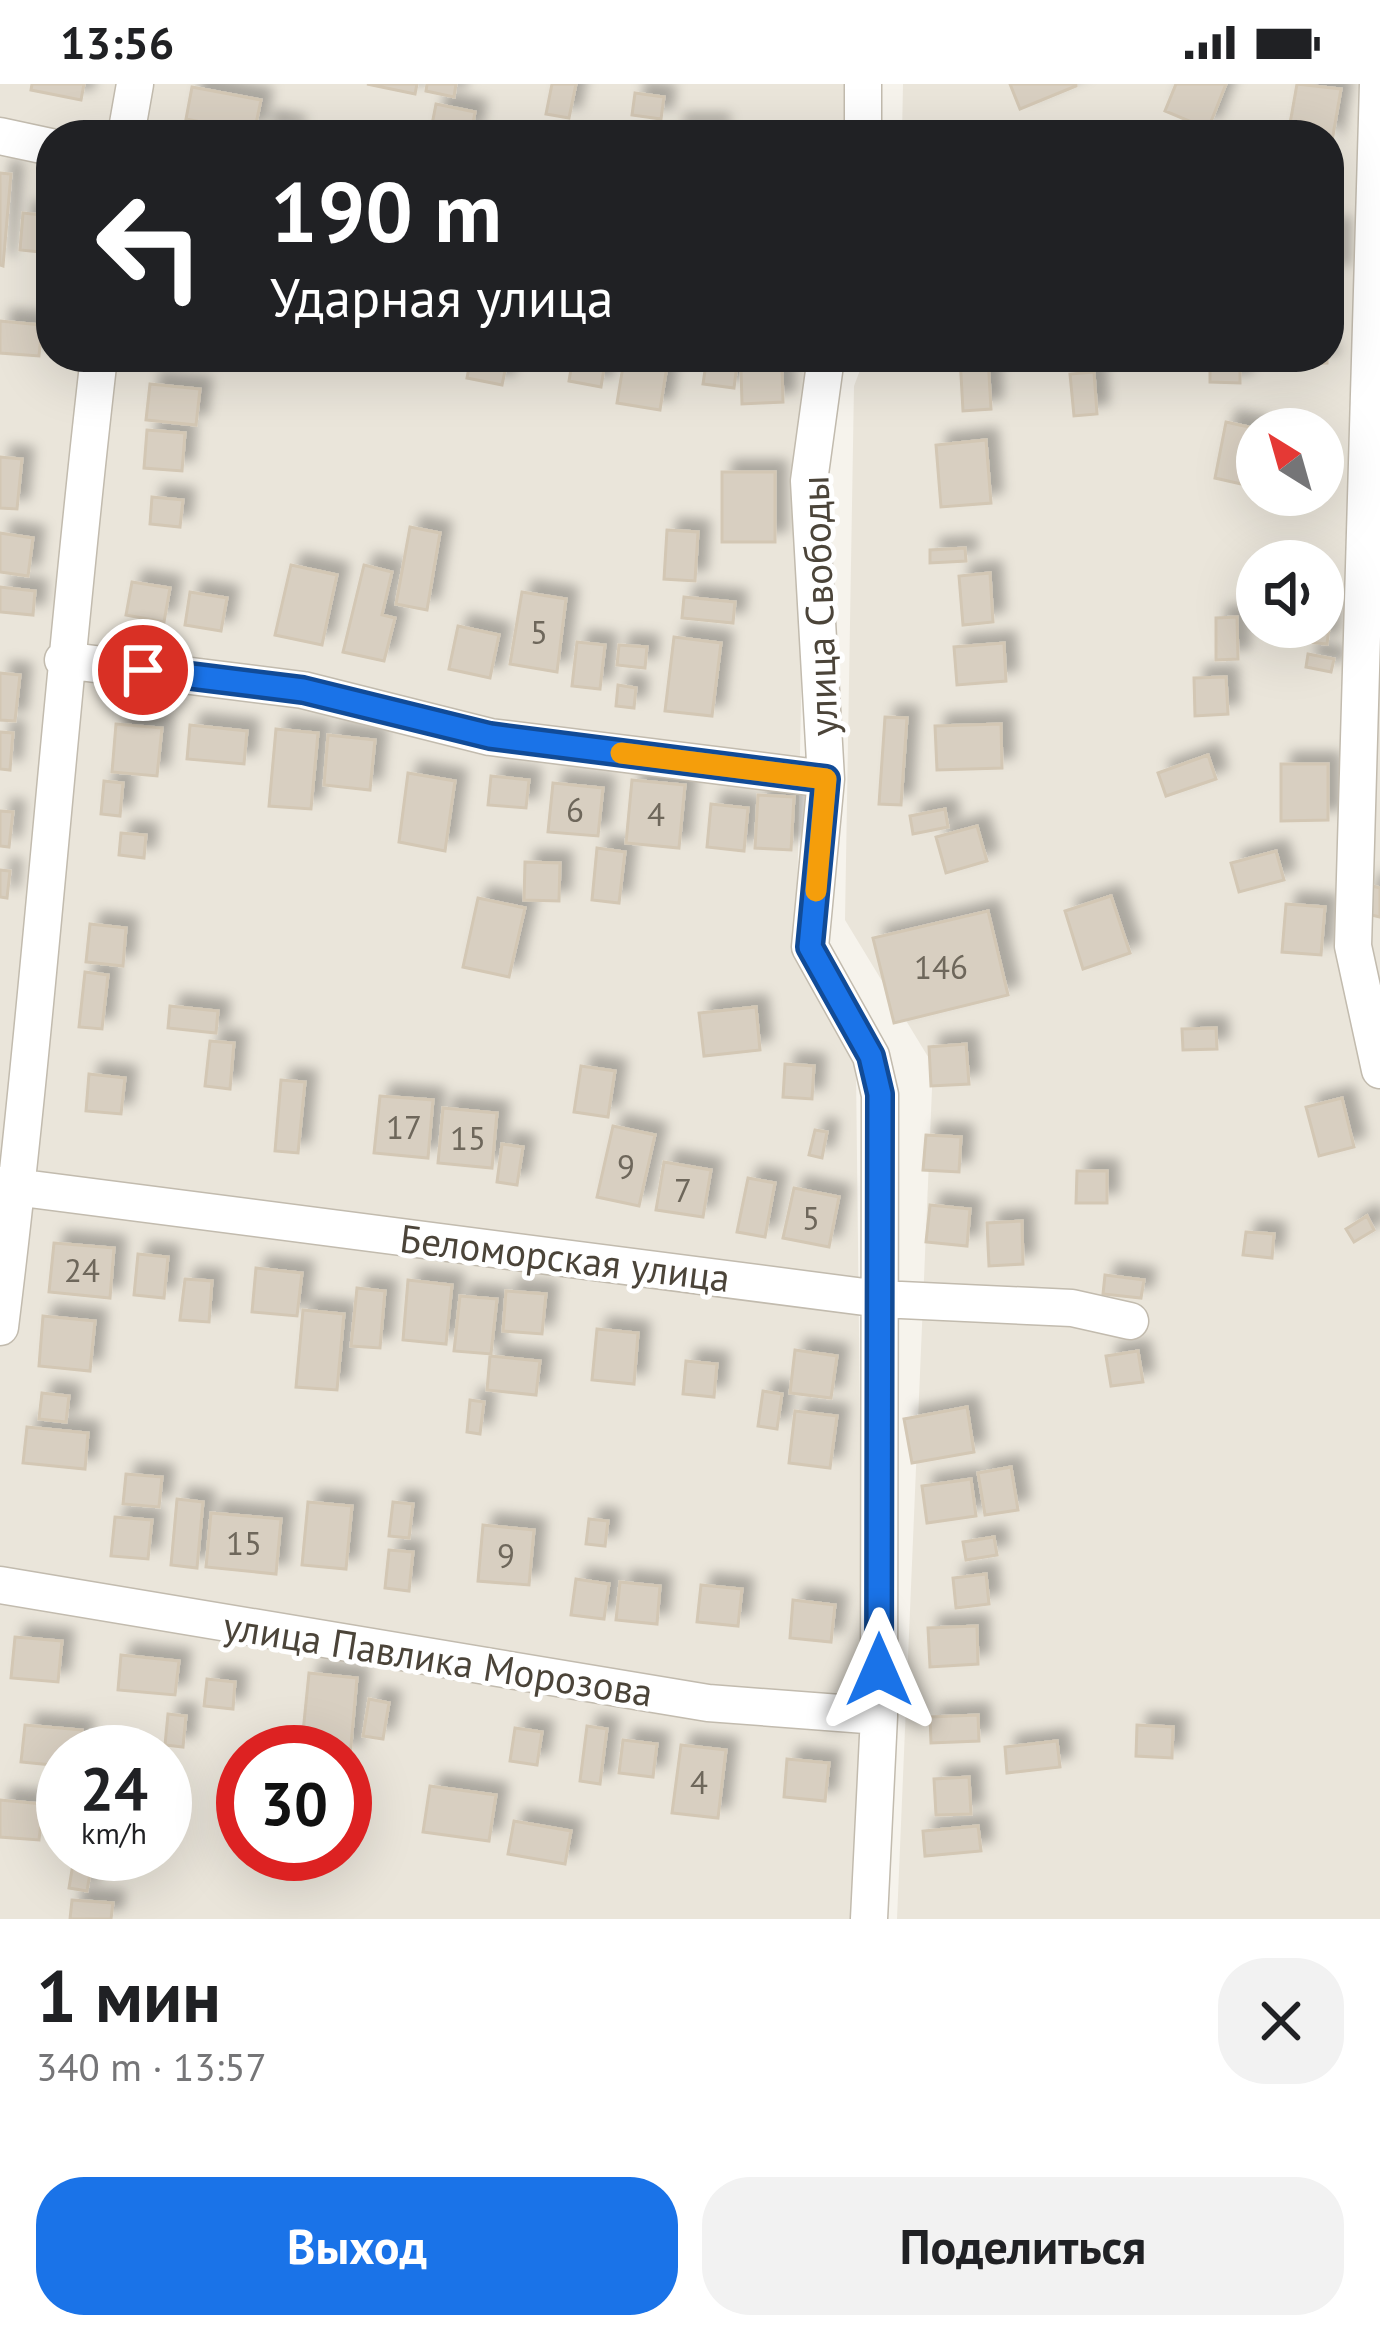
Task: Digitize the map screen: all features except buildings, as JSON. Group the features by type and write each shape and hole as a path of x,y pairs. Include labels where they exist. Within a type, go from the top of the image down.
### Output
{"street":[{"path":"129,120 135,84"},
{"path":"863,84 863,120"},
{"path":"1378,84 1353,946 1380,1070"},
{"path":"0,136 36,143"},
{"path":"0,1327 9,1187 97,372"},
{"name":"улица Свободы","path":"824,372 809,481 826,779 810,947 871,1056 880,1094 879,1716 868,1919"},
{"path":"63,660 303,690 490,736 826,779"},
{"name":"Беломорская улица","path":"9,1187 880,1299 1072,1308 1130,1321"},
{"name":"улица Павлика Морозова","path":"0,1585 598,1686 708,1702 879,1716"}],"shaded area":[{"path":"0,84 850,84 851,120 36,120 36,372 808,372 796,952 856,1069 863,1682 851,1919 0,1919"},
{"path":"903,84 1380,84 1380,1919 897,1919 933,1065 845,920 854,386 859,372 1344,372 1344,120 902,120"}],"slow traffic":[{"path":"621,753 826,779 816,891"}],"route":[{"path":"143,670 303,690 490,736 826,779 810,947 871,1056 880,1094 879,1670"}]}
